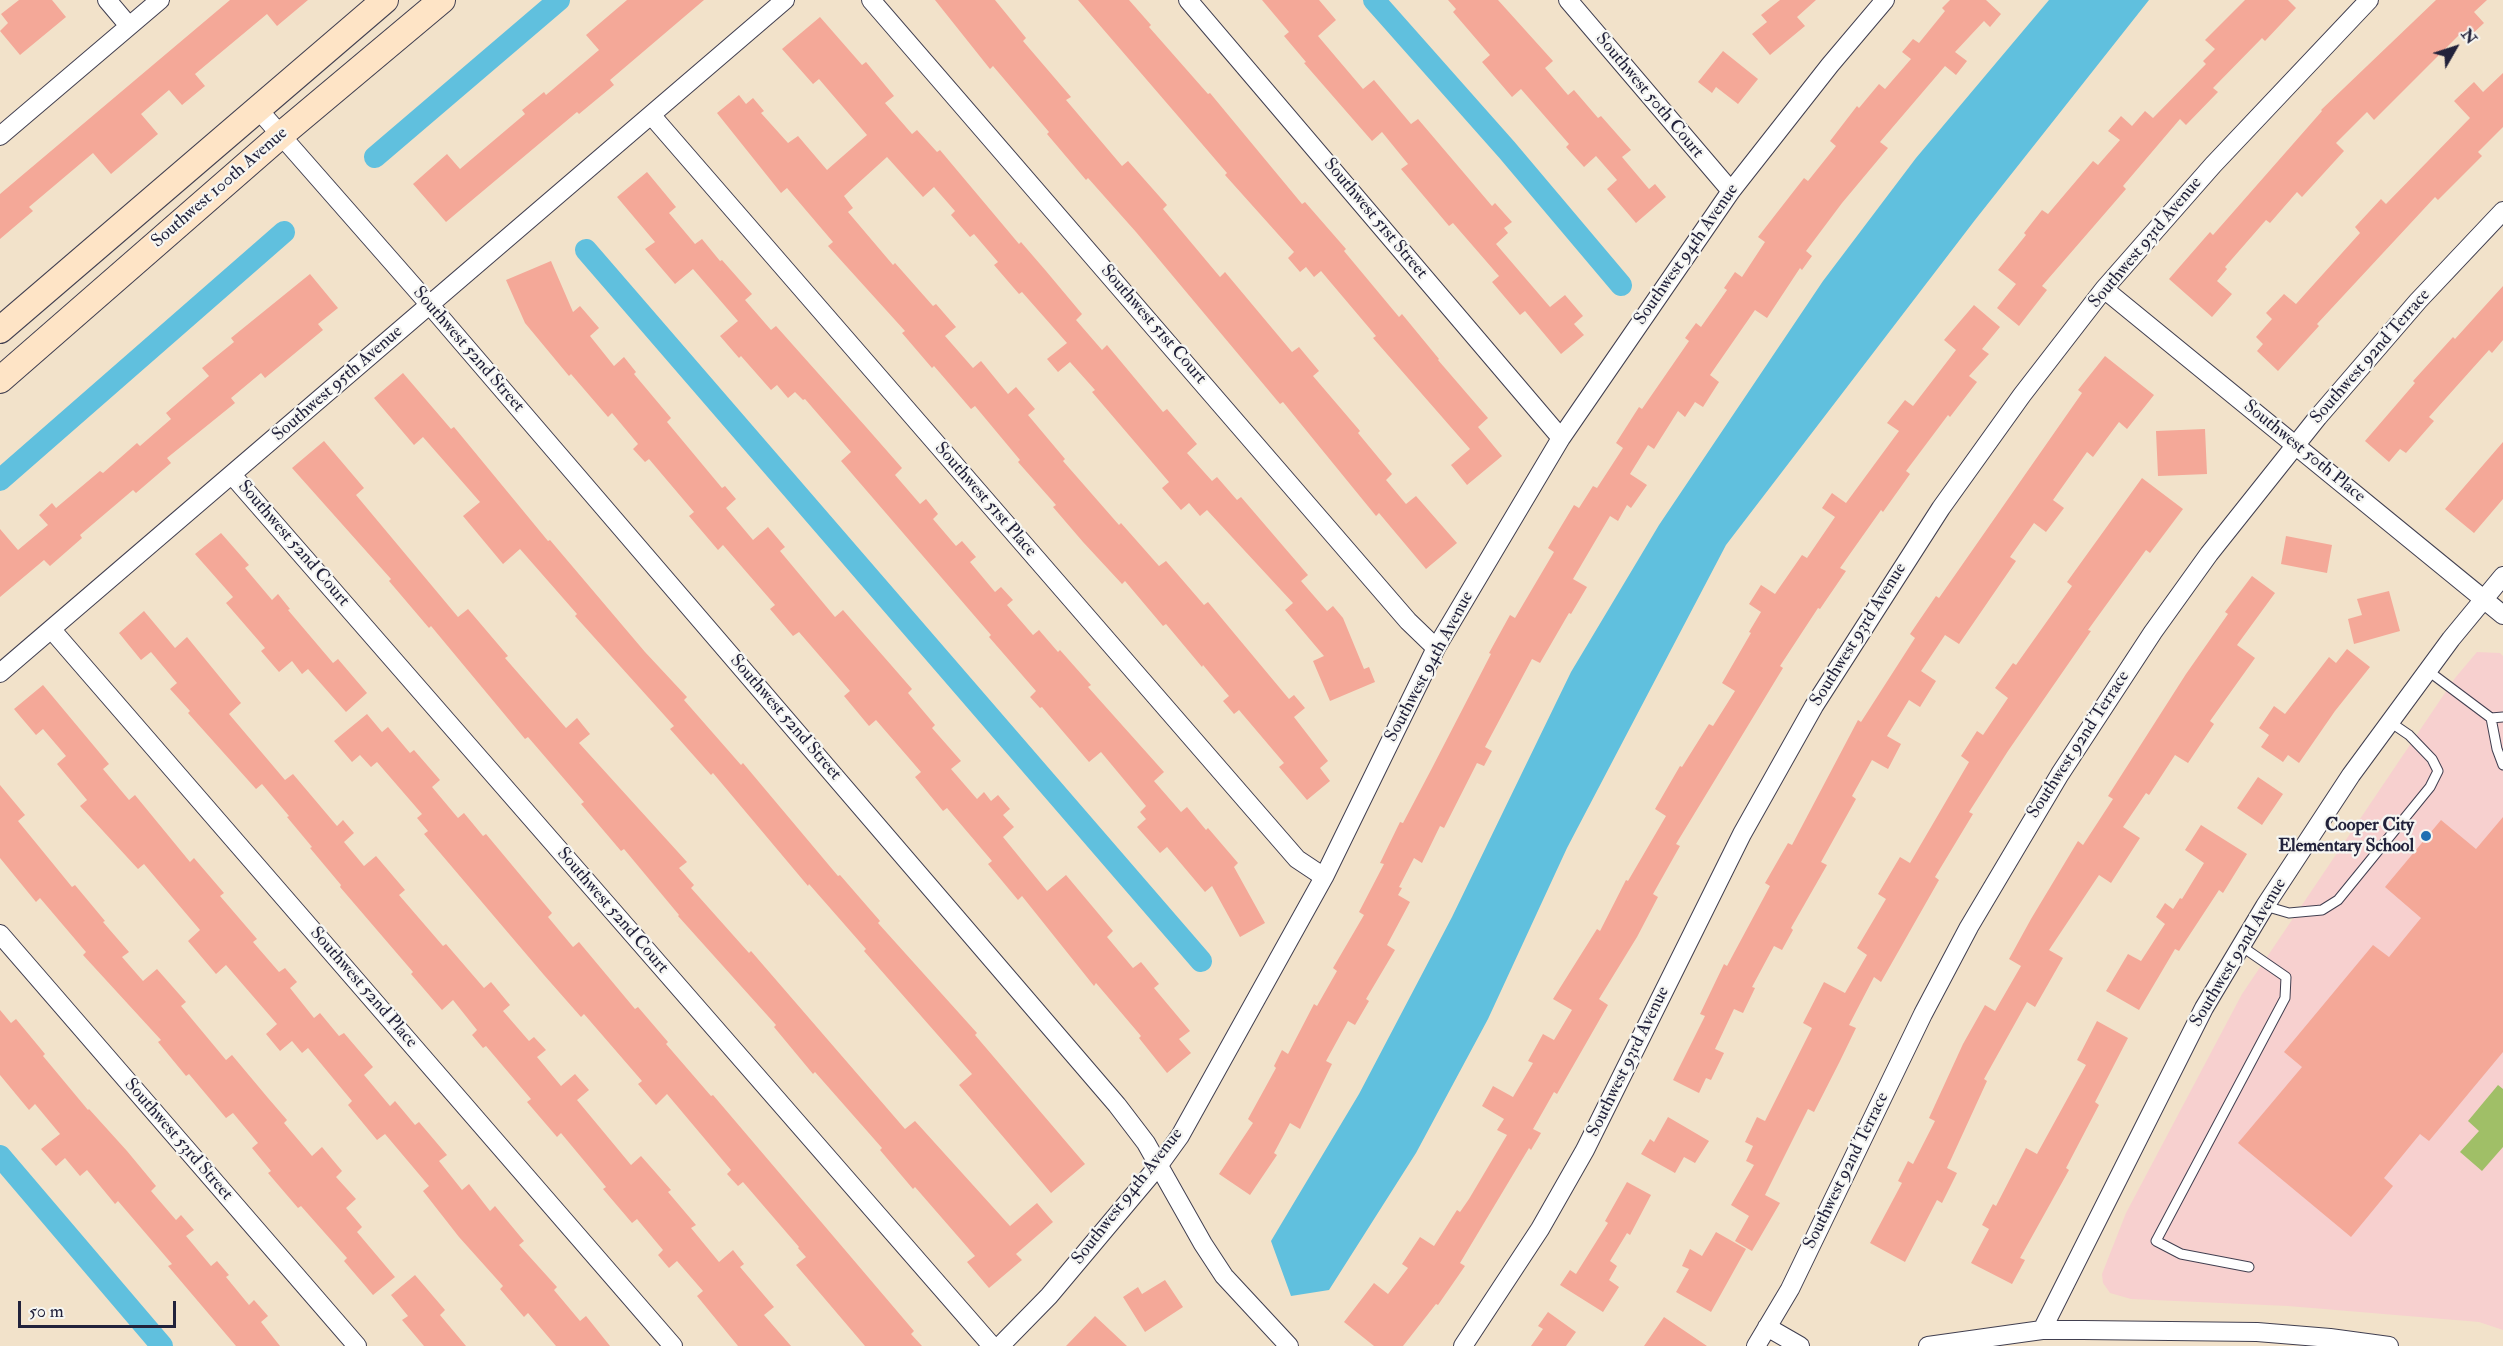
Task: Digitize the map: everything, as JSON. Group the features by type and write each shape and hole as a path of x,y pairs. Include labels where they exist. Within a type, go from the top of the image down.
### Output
{"main road":[{"name":"Southwest 100th Avenue","path":"0,330 385,0"},
{"name":"Southwest 100th Avenue","path":"0,380 281,135 442,0"}],"street":[{"path":"107,0 129,27"},
{"path":"0,136 160,0"},
{"name":"Southwest 95th Avenue","path":"0,673 233,476 429,304 652,116 785,0"},
{"name":"Southwest 51st Court","path":"872,0 1408,621 1436,648"},
{"name":"Southwest 51st Street","path":"1188,0 1561,438"},
{"name":"Southwest 50th Court","path":"1568,0 1731,191"},
{"name":"Southwest 94th Avenue","path":"1000,1346 1049,1296 1159,1165 1180,1136 1324,877 1436,648 1561,438 1731,191 1830,65 1885,0"},
{"name":"Southwest 93rd Avenue","path":"1463,1346 1540,1229 1585,1150 1742,834 1826,687 1941,508 2022,395 2104,289 2213,165 2368,0"},
{"name":"Southwest 52nd Street","path":"257,108 429,304 1117,1105 1146,1143 1203,1244 1224,1276 1289,1346"},
{"name":"Southwest 51st Place","path":"652,116 1297,859 1324,877"},
{"name":"Southwest 92nd Terrace","path":"1756,1346 1790,1289 1923,1014 1969,927 2015,846 2153,632 2209,554 2295,445 2418,301 2503,211"},
{"name":"Southwest 50th Place","path":"2104,289 2503,615"},
{"name":"Southwest 52nd Court","path":"233,476 992,1346"},
{"name":"Southwest 92nd Avenue","path":"2042,1330 2204,1008 2265,906 2310,835 2427,670 2503,576"},
{"name":"Southwest 52nd Place","path":"52,630 673,1346"},
{"name":"Southwest 53rd Street","path":"0,934 357,1346"},
{"path":"1767,1327 1800,1346"},
{"path":"1928,1346 2042,1330 2217,1338 2291,1334 2389,1346"}],"lane":[{"path":"2427,670 2491,718 2503,717"},
{"path":"2491,718 2497,749 2503,765"},
{"path":"2265,906 2289,913 2322,910 2338,900 2430,788 2438,771 2432,759 2409,735 2390,722"},
{"path":"2241,946 2286,978 2285,998 2156,1241 2181,1254 2249,1267"}],"shaded area":[{"name":"Cooper City Elementary School","path":"2477,652 2500,653 2503,656 2503,1330 2479,1322 2288,1306 2131,1299 2110,1293 2103,1283 2102,1274 2126,1213 2242,994 2455,678"}],"green space":[{"path":"2498,1085 2503,1089 2503,1147 2482,1171 2460,1152 2479,1131 2468,1121"}],"water":[{"path":"2049,0 2149,0 1975,220 1726,545 1567,848 1488,1019 1416,1153 1329,1290 1291,1296 1271,1241 1359,1094 1452,917 1571,672 1659,525 1823,281 1916,158"}],"building":[{"path":"19,0 52,0 66,17 20,55 0,31 8,23 1,14"},
{"path":"230,0 308,0 277,26 267,14 195,74 205,86 182,105 169,90 141,114 158,134 111,174 93,153 29,207 33,211 0,239 0,194"},
{"path":"627,0 704,0 610,80 614,85 579,114 577,112 446,222 413,184 447,154 460,169 525,114 522,110 544,92 546,95 599,50 586,35"},
{"path":"935,0 995,0 1026,38 1023,41 1071,97 1066,100 1122,166 1128,161 1167,205 1163,209 1220,277 1225,272 1292,352 1299,347 1319,371 1313,376 1360,431 1358,433 1392,474 1386,480 1406,504 1416,496 1457,543 1426,569 1379,513 1376,516 1283,402 1280,404 1136,232 1088,178 1086,180 993,66 990,69"},
{"path":"1078,0 1129,0 1151,25 1149,27 1208,94 1210,93 1302,204 1305,202 1346,249 1344,251 1399,317 1402,314 1488,418 1478,427 1502,456 1467,485 1451,465 1470,449 1373,338 1376,336 1321,271 1314,277 1306,267 1300,272 1288,258 1294,252 1225,175 1227,173"},
{"path":"1262,0 1319,0 1336,20 1318,36 1363,89 1374,80 1411,124 1418,119 1492,206 1495,203 1512,222 1504,228 1508,233 1496,244 1550,307 1565,295 1583,316 1574,324 1584,335 1561,354 1525,311 1520,315 1492,282 1499,276 1453,223 1449,226 1401,169 1408,164 1382,132 1372,141 1304,63 1306,62 1284,36 1289,32"},
{"path":"1448,0 1498,0 1553,61 1545,68 1568,95 1574,90 1598,118 1601,116 1631,150 1622,157 1649,189 1655,184 1666,197 1636,223 1607,189 1617,180 1596,156 1584,167 1566,147 1569,144 1521,89 1512,97 1482,62 1490,55 1453,12 1456,9"},
{"path":"1780,0 1816,0 1797,17 1805,26 1770,55 1752,34 1767,22 1761,15"},
{"path":"1950,0 1986,0 2001,14 1990,27 1984,21 1955,52 1967,61 1956,75 1945,66 1880,142 1888,148 1806,251 1812,256 1802,270 1800,268 1767,318 1755,310 1710,375 1719,382 1703,407 1695,402 1685,417 1678,411 1654,449 1648,445 1630,474 1647,485 1631,508 1627,505 1618,521 1610,516 1573,579 1587,587 1540,663 1532,659 1485,747 1492,751 1484,766 1477,763 1444,828 1440,826 1422,863 1414,858 1399,887 1402,888 1398,895 1410,902 1387,945 1395,950 1366,999 1369,1001 1355,1025 1348,1021 1326,1061 1332,1064 1300,1129 1290,1123 1274,1153 1277,1155 1250,1195 1219,1174 1253,1123 1248,1119 1276,1068 1274,1066 1282,1050 1288,1054 1314,1004 1317,1006 1337,971 1333,968 1364,915 1359,912 1384,864 1380,863 1400,822 1403,823 1510,615 1515,618 1554,552 1548,548 1574,505 1579,508 1593,486 1597,488 1623,448 1616,443 1639,407 1642,409 1689,341 1685,338 1696,323 1701,327 1727,290 1724,288 1735,272 1742,277 1765,242 1758,237 1804,178 1808,181 1836,146 1830,141 1857,106 1859,108 1879,84 1885,89 1911,59 1902,52 1913,39 1919,43 1945,11 1942,8"},
{"path":"2245,0 2288,0 2296,8 2265,41 2262,38 2213,88 2218,92 2186,125 2180,119 2123,186 2126,189 2042,286 2047,290 2019,326 1997,308 2016,284 1998,270 2026,235 2024,233 2042,210 2048,214 2093,161 2098,165 2120,140 2108,131 2121,116 2132,126 2145,111 2153,118 2206,64 2203,61 2215,49 2205,40"},
{"path":"2436,0 2487,0 2474,12 2484,23 2469,37 2463,31 2374,120 2367,112 2336,143 2344,151 2302,197 2297,192 2270,223 2266,220 2225,267 2227,269 2217,281 2232,294 2212,317 2169,279 2210,232 2213,235 2321,110"},
{"path":"820,17 862,65 866,62 894,96 885,103 912,134 917,130 937,152 940,150 1019,244 1021,242 1046,271 1082,314 1076,320 1102,350 1107,345 1163,412 1167,409 1197,444 1187,453 1212,481 1217,477 1237,500 1241,497 1308,575 1301,581 1327,611 1333,606 1343,618 1364,669 1369,667 1375,682 1330,701 1313,661 1324,656 1285,610 1293,603 1207,510 1200,516 1189,503 1181,510 1162,488 1169,482 1092,392 1095,390 1070,362 1058,372 1047,359 1067,343 1022,292 1019,294 994,265 998,262 974,234 970,237 951,215 955,211 934,187 923,197 887,157 844,196 853,208 848,212 893,265 895,263 933,306 936,304 956,327 945,336 973,368 981,361 1008,394 1016,387 1035,409 1028,415 1065,459 1063,461 1119,525 1121,523 1159,566 1166,561 1204,605 1208,602 1289,699 1294,695 1305,708 1294,717 1328,761 1320,768 1330,781 1307,800 1279,767 1284,763 1239,710 1234,714 1223,701 1229,696 1203,665 1202,667 1166,624 1163,626 1125,581 1122,584 1083,542 1053,507 1056,505 1018,462 1020,460 975,406 971,409 934,366 932,368 902,333 905,331 828,246 833,242 787,188 781,193 717,113 739,95 746,104 753,98 764,111 761,113 788,143 798,136 827,170 867,135 819,79 813,84 782,49"},
{"path":"1723,51 1758,79 1738,104 1716,87 1712,93 1698,82"},
{"path":"2503,73 2503,127 2478,152 2482,156 2438,200 2435,197 2317,324 2319,326 2278,371 2257,351 2263,344 2256,337 2272,319 2266,313 2284,294 2296,304 2360,233 2355,227 2381,199 2386,204 2470,118 2454,101 2474,82 2483,92"},
{"path":"647,172 676,207 669,213 695,244 702,239 720,261 722,260 752,294 745,300 771,330 776,326 902,468 895,475 920,504 926,499 938,514 933,519 956,546 962,541 976,557 970,562 995,592 1001,587 1013,600 1007,605 1033,635 1039,630 1058,652 1060,650 1091,685 1088,687 1164,772 1154,781 1181,812 1187,807 1238,863 1234,867 1265,923 1240,937 1212,886 1205,892 1167,847 1160,853 1137,827 1146,819 1140,812 1146,806 1101,752 1089,762 1042,707 1040,708 1030,697 1036,691 989,637 991,635 841,461 851,452 805,399 803,400 795,392 788,398 777,385 771,390 720,336 738,321 693,269 675,284 645,249 655,242 617,197"},
{"path":"551,261 573,312 580,306 599,328 590,336 614,366 624,357 636,372 634,374 671,418 667,422 722,488 725,486 736,499 726,508 753,540 768,527 785,547 780,551 835,617 843,610 912,689 908,693 935,725 932,728 961,761 951,769 977,799 984,792 991,801 998,795 1010,809 1003,815 1014,827 1003,837 1047,891 1066,875 1113,931 1107,937 1133,968 1141,962 1159,984 1154,988 1190,1031 1179,1039 1191,1053 1167,1073 1139,1038 1141,1036 1096,983 1094,986 1022,896 1018,900 988,864 992,861 947,808 943,811 915,777 921,772 876,720 869,726 844,696 850,691 799,632 793,636 770,609 775,605 723,545 718,550 689,516 694,512 649,459 645,462 633,449 638,444 612,413 608,417 571,374 569,376 525,323 506,280"},
{"path":"310,274 338,308 318,324 323,330 265,378 261,373 231,398 235,403 167,458 171,463 136,493 133,490 80,535 82,538 50,566 44,560 0,597 0,529 18,550 48,525 39,515 52,503 56,508 100,471 103,473 137,443 140,446 171,419 166,413 209,376 202,368 234,342 231,338"},
{"path":"2503,286 2503,340 2492,353 2489,350 2429,417 2434,421 2406,453 2400,449 2389,462 2365,441 2415,383 2413,381"},
{"path":"1974,305 2000,327 1982,349 1989,354 1969,376 1977,382 1950,417 1948,415 1906,471 1910,474 1840,568 1846,571 1820,609 1818,608 1780,666 1783,668 1676,844 1680,846 1653,894 1658,897 1637,937 1599,999 1608,1005 1557,1094 1554,1092 1533,1129 1541,1133 1531,1150 1529,1148 1460,1263 1465,1266 1438,1305 1436,1304 1403,1346 1374,1346 1344,1322 1374,1283 1388,1294 1408,1268 1402,1264 1420,1237 1434,1246 1457,1210 1460,1212 1469,1199 1507,1135 1497,1130 1504,1119 1482,1106 1493,1086 1513,1097 1533,1063 1528,1061 1543,1034 1554,1040 1572,1010 1553,999 1597,929 1600,931 1626,880 1628,881 1666,816 1655,809 1680,766 1682,767 1709,724 1713,726 1735,691 1722,683 1761,612 1749,604 1761,585 1775,594 1802,555 1807,558 1835,517 1822,508 1832,493 1846,503 1899,431 1887,423 1905,400 1913,406 1956,350 1944,340"},
{"path":"2105,356 2154,395 2127,429 2119,422 2093,457 2087,452 2053,500 2064,508 2046,532 2034,523 2010,557 2016,561 1959,644 1945,635 1921,671 1936,681 1920,707 1909,700 1887,736 1901,744 1888,769 1872,760 1852,796 1856,799 1821,862 1827,865 1791,928 1793,930 1782,950 1774,946 1752,987 1755,988 1743,1013 1734,1009 1715,1049 1724,1053 1711,1080 1706,1078 1699,1093 1673,1080 1705,1016 1700,1014 1724,964 1727,966 1770,886 1765,883 1788,843 1792,845 1858,720 1861,722 1915,638 1910,634 1936,596 1939,598 2082,393 2078,390"},
{"path":"403,373 451,429 454,427 548,541 550,540 645,652 687,697 684,700 741,765 743,763 838,876 840,875 880,921 878,923 977,1033 975,1035 1085,1164 1051,1193 959,1085 972,1074 713,773 711,775 670,729 674,726 575,616 577,614 520,549 503,564 463,516 480,502 423,437 414,445 374,398"},
{"path":"2205,429 2207,474 2158,476 2156,431"},
{"path":"324,441 364,488 356,495 458,617 468,609 508,656 505,658 566,728 577,718 590,734 579,743 687,862 679,868 694,885 691,888 749,953 751,951 905,1129 915,1121 1010,1226 1037,1203 1053,1222 1016,1254 1022,1260 989,1288 967,1262 975,1256 915,1187 913,1189 880,1150 882,1148 815,1072 813,1074 774,1027 776,1025 678,916 624,849 621,851 581,804 584,802 528,737 525,739 431,626 429,628 389,581 391,579 292,468"},
{"path":"2503,442 2503,499 2474,533 2445,509"},
{"path":"2142,478 2183,509 2150,553 2146,550 2088,630 2091,631 1969,812 1973,814 1935,877 1939,880 1881,982 1874,977 1849,1025 1856,1028 1839,1063 1814,1112 1808,1109 1765,1195 1780,1203 1752,1251 1735,1241 1749,1216 1731,1205 1754,1165 1746,1161 1753,1146 1745,1142 1757,1117 1765,1121 1812,1028 1803,1023 1824,982 1845,993 1867,955 1857,948 1886,899 1878,894 1900,857 1910,863 1969,762 1961,756 1977,731 1983,735 2008,698 1995,688 2013,663 2016,665 2072,586 2067,582"},
{"path":"221,533 249,565 245,568 272,600 278,594 290,609 288,610 333,663 338,659 367,693 346,712 308,669 302,674 292,661 279,672 261,651 265,648 226,603 233,597 195,554"},
{"path":"2286,536 2332,545 2327,573 2281,564"},
{"path":"2252,576 2275,593 2237,645 2255,658 2210,721 2214,724 2188,763 2175,755 2149,795 2146,793 2123,827 2140,838 2111,883 2099,875 2049,950 2063,958 2035,1007 2027,1002 1984,1079 1987,1081 1947,1168 1957,1173 1942,1203 1937,1200 1905,1262 1870,1243 1902,1183 1898,1181 1908,1161 1913,1164 1935,1121 1929,1118 1963,1044 1985,1005 1995,1011 2021,966 2009,959 2031,919 2078,841 2083,845 2113,799 2108,796 2186,674 2228,614 2225,612"},
{"path":"2389,591 2400,631 2354,644 2348,619 2362,615 2357,599"},
{"path":"144,611 175,648 187,637 241,703 229,714 285,780 293,774 337,826 343,820 354,833 344,842 364,866 376,856 405,890 399,895 443,946 446,944 484,988 491,982 510,1005 503,1011 529,1041 534,1037 546,1050 537,1057 561,1086 575,1074 589,1090 577,1100 631,1165 641,1156 671,1190 668,1192 696,1225 691,1228 719,1262 733,1250 744,1264 740,1267 774,1307 764,1315 791,1346 738,1346 697,1296 703,1291 677,1261 669,1268 658,1255 663,1250 637,1219 632,1223 603,1189 606,1187 561,1133 557,1137 527,1102 531,1099 486,1046 483,1048 472,1035 477,1030 453,1000 442,1010 411,974 413,972 340,887 341,885 287,817 289,816 262,784 256,789 188,713 190,711 170,689 177,683 151,652 141,660 119,633"},
{"path":"2347,649 2370,667 2335,711 2299,763 2288,755 2283,762 2261,747 2269,735 2259,728 2274,706 2285,714 2329,657 2336,663"},
{"path":"43,685 109,764 103,769 129,800 135,795 190,862 194,858 224,893 220,896 257,939 253,942 279,972 285,968 297,982 290,988 314,1018 320,1013 339,1036 344,1033 373,1067 364,1075 390,1106 395,1101 415,1125 419,1122 447,1155 439,1161 462,1190 469,1184 490,1211 495,1206 524,1241 519,1245 557,1287 554,1290 580,1321 586,1316 610,1346 556,1346 528,1313 524,1317 500,1289 503,1286 459,1237 423,1191 429,1186 385,1134 377,1140 348,1105 352,1101 308,1048 302,1053 292,1041 280,1051 266,1034 277,1024 226,965 216,974 188,941 200,930 144,864 138,869 80,806 87,800 57,764 66,756 43,729 36,735 14,709"},
{"path":"367,714 382,732 388,727 410,753 414,750 440,780 432,787 458,818 464,813 483,836 486,834 552,913 548,917 573,947 579,942 635,1009 638,1007 668,1042 666,1044 711,1096 713,1095 914,1331 911,1334 922,1346 865,1346 796,1265 806,1257 799,1247 743,1182 738,1186 727,1174 731,1170 667,1094 656,1105 638,1084 642,1081 584,1014 581,1017 424,834 428,831 417,818 422,814 377,762 371,767 360,755 352,762 334,741"},
{"path":"2258,777 2283,794 2262,825 2237,808"},
{"path":"0,785 25,815 18,821 72,887 75,885 105,921 103,922 129,952 122,957 143,981 157,969 186,1002 181,1006 226,1060 232,1055 287,1120 284,1123 312,1156 322,1147 342,1171 336,1177 356,1199 346,1208 362,1227 357,1232 395,1277 373,1295 344,1261 347,1258 301,1206 298,1208 268,1173 271,1171 252,1148 258,1143 233,1113 226,1118 189,1074 186,1076 158,1042 161,1040 83,955 86,952 40,898 36,902 0,858"},
{"path":"2503,817 2503,1052 2429,1141 2420,1134 2384,1178 2393,1186 2351,1237 2238,1143 2302,1067 2284,1052 2373,945 2389,957 2421,918 2385,887 2441,820 2476,849"},
{"path":"2201,825 2247,854 2223,893 2219,890 2179,951 2175,949 2139,1010 2106,991 2128,954 2141,961 2165,924 2156,917 2165,903 2173,909 2180,898 2182,899 2204,863 2185,850"},
{"path":"0,1010 11,1023 16,1019 88,1110 127,1151 156,1186 151,1191 176,1220 181,1215 194,1230 186,1236 211,1266 217,1261 229,1275 226,1277 249,1305 254,1300 268,1316 261,1322 280,1346 236,1346 168,1266 172,1264 118,1201 115,1204 87,1170 80,1176 65,1158 56,1166 41,1149 60,1134 35,1104 29,1110 0,1075"},
{"path":"2097,1021 2128,1038 2095,1102 2099,1105 2066,1168 2069,1170 2020,1258 2025,1260 2012,1284 1971,1263 1989,1229 1982,1225 1993,1204 1996,1206 2026,1148 2037,1154 2086,1065 2077,1060"},
{"path":"1668,1117 1709,1141 1695,1163 1684,1157 1675,1173 1641,1154 1650,1139 1654,1142"},
{"path":"1627,1182 1651,1195 1630,1235 1627,1233 1610,1261 1617,1266 1609,1280 1619,1287 1603,1312 1560,1285 1570,1270 1576,1274 1608,1223 1605,1221"},
{"path":"1716,1232 1746,1249 1711,1312 1676,1292 1689,1269 1682,1266 1690,1249 1702,1256"},
{"path":"415,1275 445,1310 440,1315 466,1346 424,1346 402,1320 408,1316 391,1295"},
{"path":"1165,1280 1183,1307 1145,1332 1123,1297 1138,1287 1142,1294"},
{"path":"1548,1312 1576,1332 1566,1346 1531,1346 1543,1329 1538,1326"},
{"path":"1095,1316 1127,1346 1066,1346"},
{"path":"1664,1317 1707,1346 1644,1346"}],"waterway":[{"path":"375,157 559,0"},
{"path":"1374,0 1507,150 1621,285"},
{"path":"0,480 284,232"},
{"path":"586,250 1201,961"},
{"path":"0,1156 162,1346"}],"place":[{"name":"Cooper City Elementary School","path":"2426,836"}]}
